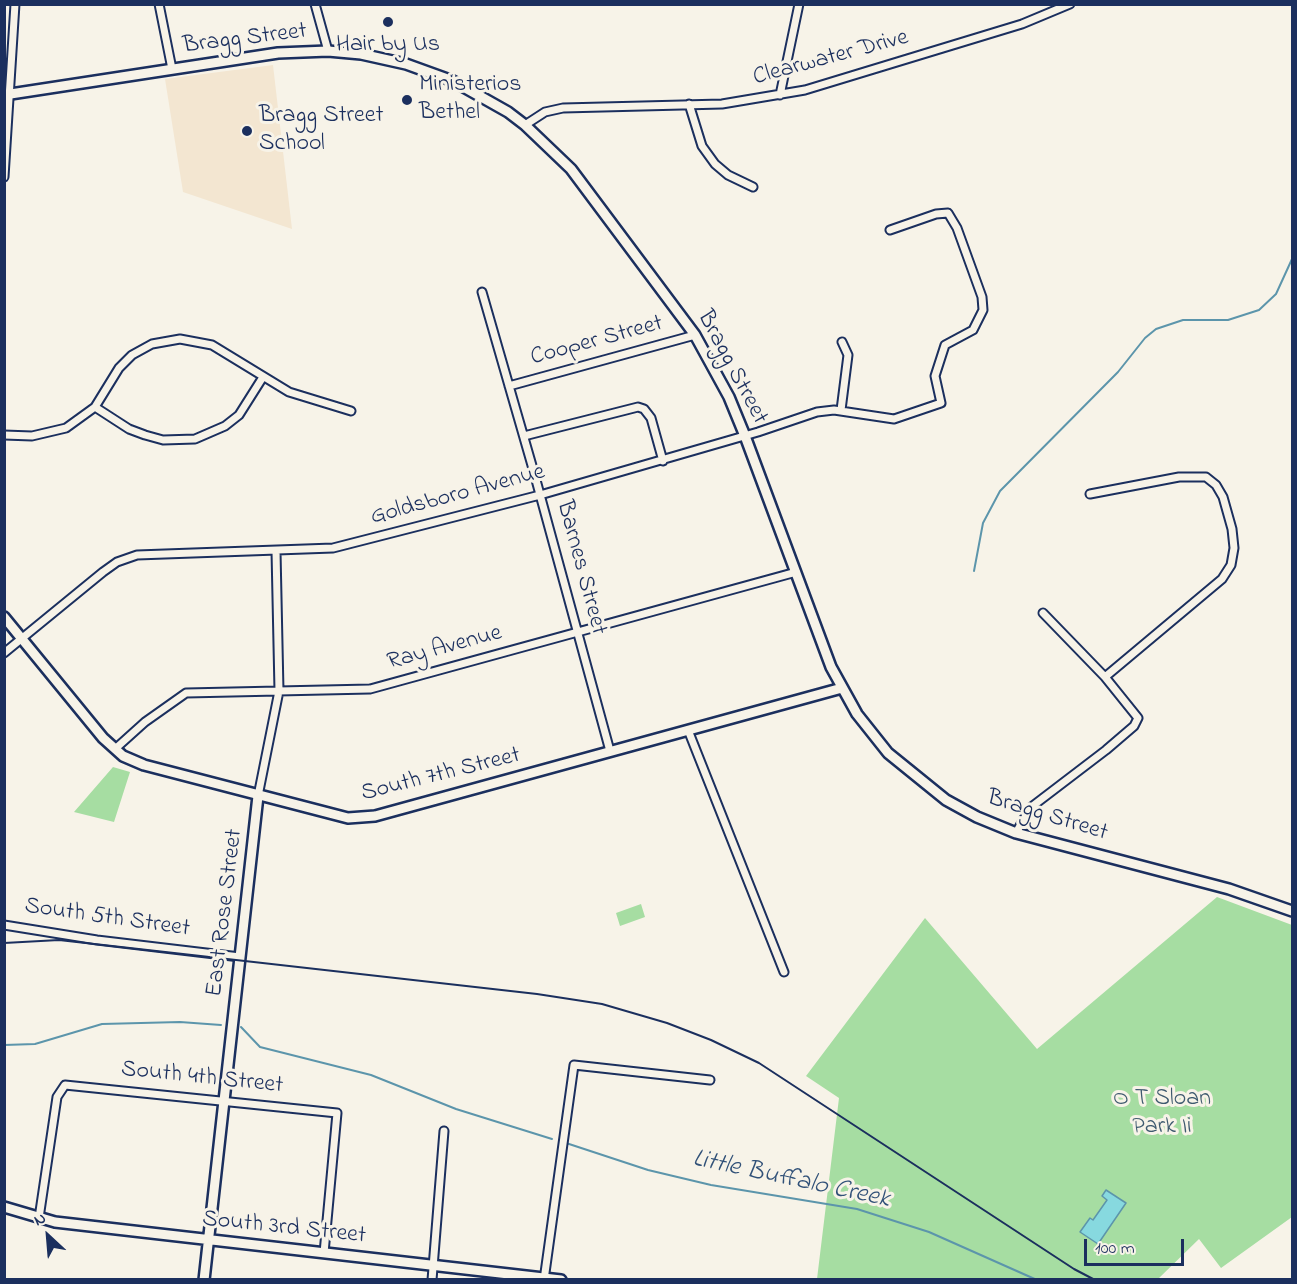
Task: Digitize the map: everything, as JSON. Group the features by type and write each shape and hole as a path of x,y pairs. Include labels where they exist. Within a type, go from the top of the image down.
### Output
{"street":[{"path":"4,177 15,4"},
{"path":"159,4 172,69"},
{"path":"315,4 328,51"},
{"path":"780,95 799,4"},
{"name":"Clearwater Drive","path":"525,125 553,109 722,104 780,95 869,72 1022,24 1070,4"},
{"name":"Bragg Street","path":"8,94 278,52 328,51 383,58 442,77 469,89 525,125 571,170 695,335 729,396 842,688 870,732 912,775 957,807 1016,833 1229,889 1293,911"},
{"path":"689,104 702,146 715,164 728,175 753,187"},
{"name":"Goldsboro Avenue","path":"4,653 103,572 129,558 172,553 333,548 355,544 663,460 817,412 841,410 894,419 941,404 934,376 945,345 973,330 983,310 982,297 957,228 948,213 936,214 890,230"},
{"name":"Barnes Street","path":"482,292 524,436 609,751"},
{"name":"Cooper Street","path":"509,386 695,335"},
{"path":"4,435 51,434 66,428 95,407 119,368 141,349 165,340 198,340 212,345 263,377 309,400 351,411"},
{"path":"841,410 848,355 842,342"},
{"path":"95,407 129,429 145,435 163,440 195,439 218,430 239,415 263,377"},
{"path":"524,436 638,407 651,418 663,460"},
{"path":"1090,494 1179,477 1206,477 1216,485 1223,497 1232,529 1234,549 1231,565 1222,579 1105,677"},
{"name":"East Rose Street","path":"204,1280 258,796 279,691 276,551"},
{"name":"Ray Avenue","path":"115,749 145,722 186,693 370,689 796,572"},
{"path":"1016,833 1030,808 1134,726 1138,718 1135,711 1105,677 1043,613"},
{"name":"South 7th Street","path":"4,617 115,749 144,765 336,816 363,818 842,688"},
{"path":"688,730 784,972"},
{"name":"South 5th Street","path":"4,925 97,940 240,957"},
{"path":"544,1279 574,1065 710,1080"},
{"name":"South 4th Street","path":"39,1218 57,1097 63,1086 71,1084 337,1113 324,1253"},
{"path":"432,1280 444,1131"},
{"name":"South 3rd Street","path":"4,1206 55,1222 561,1280"}],"shaded area":[{"path":"273,65 292,229 183,192 165,79"}],"green space":[{"path":"113,767 130,772 114,822 74,812"},
{"name":"O T Sloan Park Ii","path":"1217,897 1292,925 1292,1217 1221,1268 1199,1239 1158,1279 817,1279 839,1098 806,1076 925,918 1037,1049"},
{"path":"641,904 645,917 620,926 616,913"}],"water":[{"path":"1106,1190 1126,1203 1098,1244 1080,1232 1090,1218 1093,1220 1107,1200 1102,1196"}],"waterway":[{"path":"974,571 983,523 1000,491 1118,372 1145,338 1156,329 1183,320 1228,320 1259,310 1276,294 1292,259"},
{"name":"Little Buffalo Creek","path":"4,1045 35,1044 102,1024 180,1022 221,1025"},
{"name":"Little Buffalo Creek","path":"241,1027 260,1047 371,1075 456,1109 552,1139"},
{"name":"Little Buffalo Creek","path":"566,1143 648,1170 711,1185 857,1209 929,1232 1037,1280"}],"railway":[{"path":"4,943 59,940 537,994 602,1004 667,1023 711,1040 759,1063 1074,1269 1095,1280"}],"place":[{"name":"Hair by Us","path":"388,22"},
{"name":"Ministerios Bethel","path":"407,100"},
{"name":"Bragg Street School","path":"247,131"}]}
